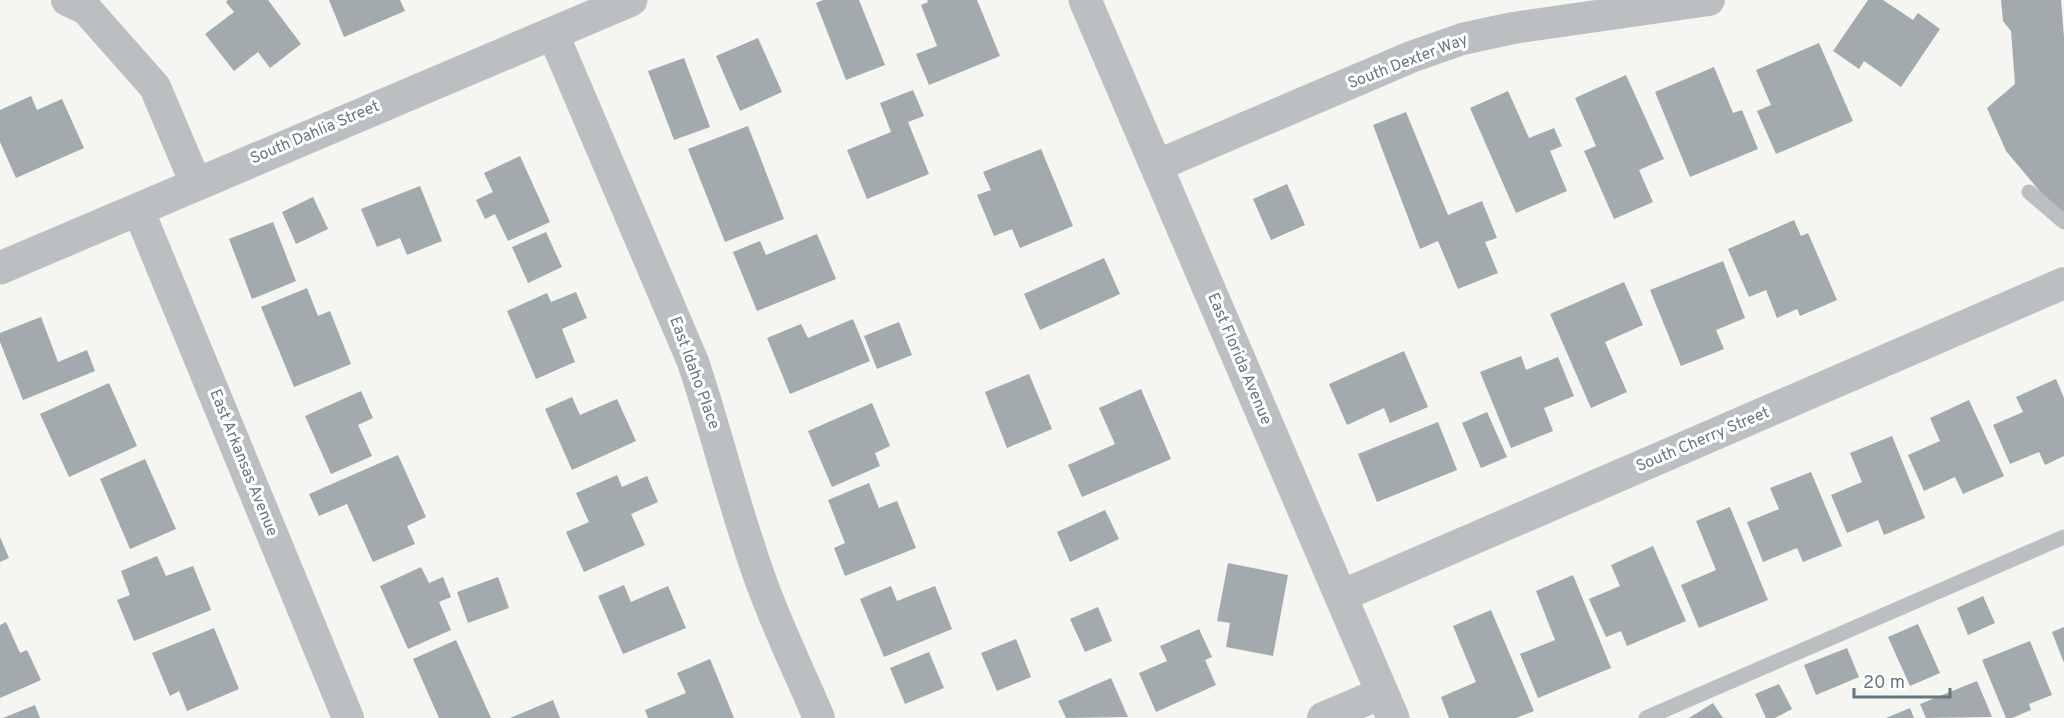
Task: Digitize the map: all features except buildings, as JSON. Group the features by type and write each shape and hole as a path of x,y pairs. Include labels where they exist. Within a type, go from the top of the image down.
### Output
{"street":[{"path":"67,0 86,9 155,87 196,183"},
{"name":"South Dahlia Street","path":"0,268 632,0"},
{"name":"East Florida Avenue","path":"1085,0 1388,706"},
{"name":"South Dexter Way","path":"1156,166 1411,57 1462,39 1513,28 1709,0"},
{"name":"East Idaho Place","path":"553,34 693,362 710,411 750,549 769,602 819,718"},
{"name":"East Arkansas Avenue","path":"138,209 348,718"},
{"name":"South Cherry Street","path":"1341,596 2064,283"},
{"path":"1323,718 1388,706"}],"lane":[{"path":"2029,192 2064,222"},
{"path":"1646,718 2064,537"}]}
